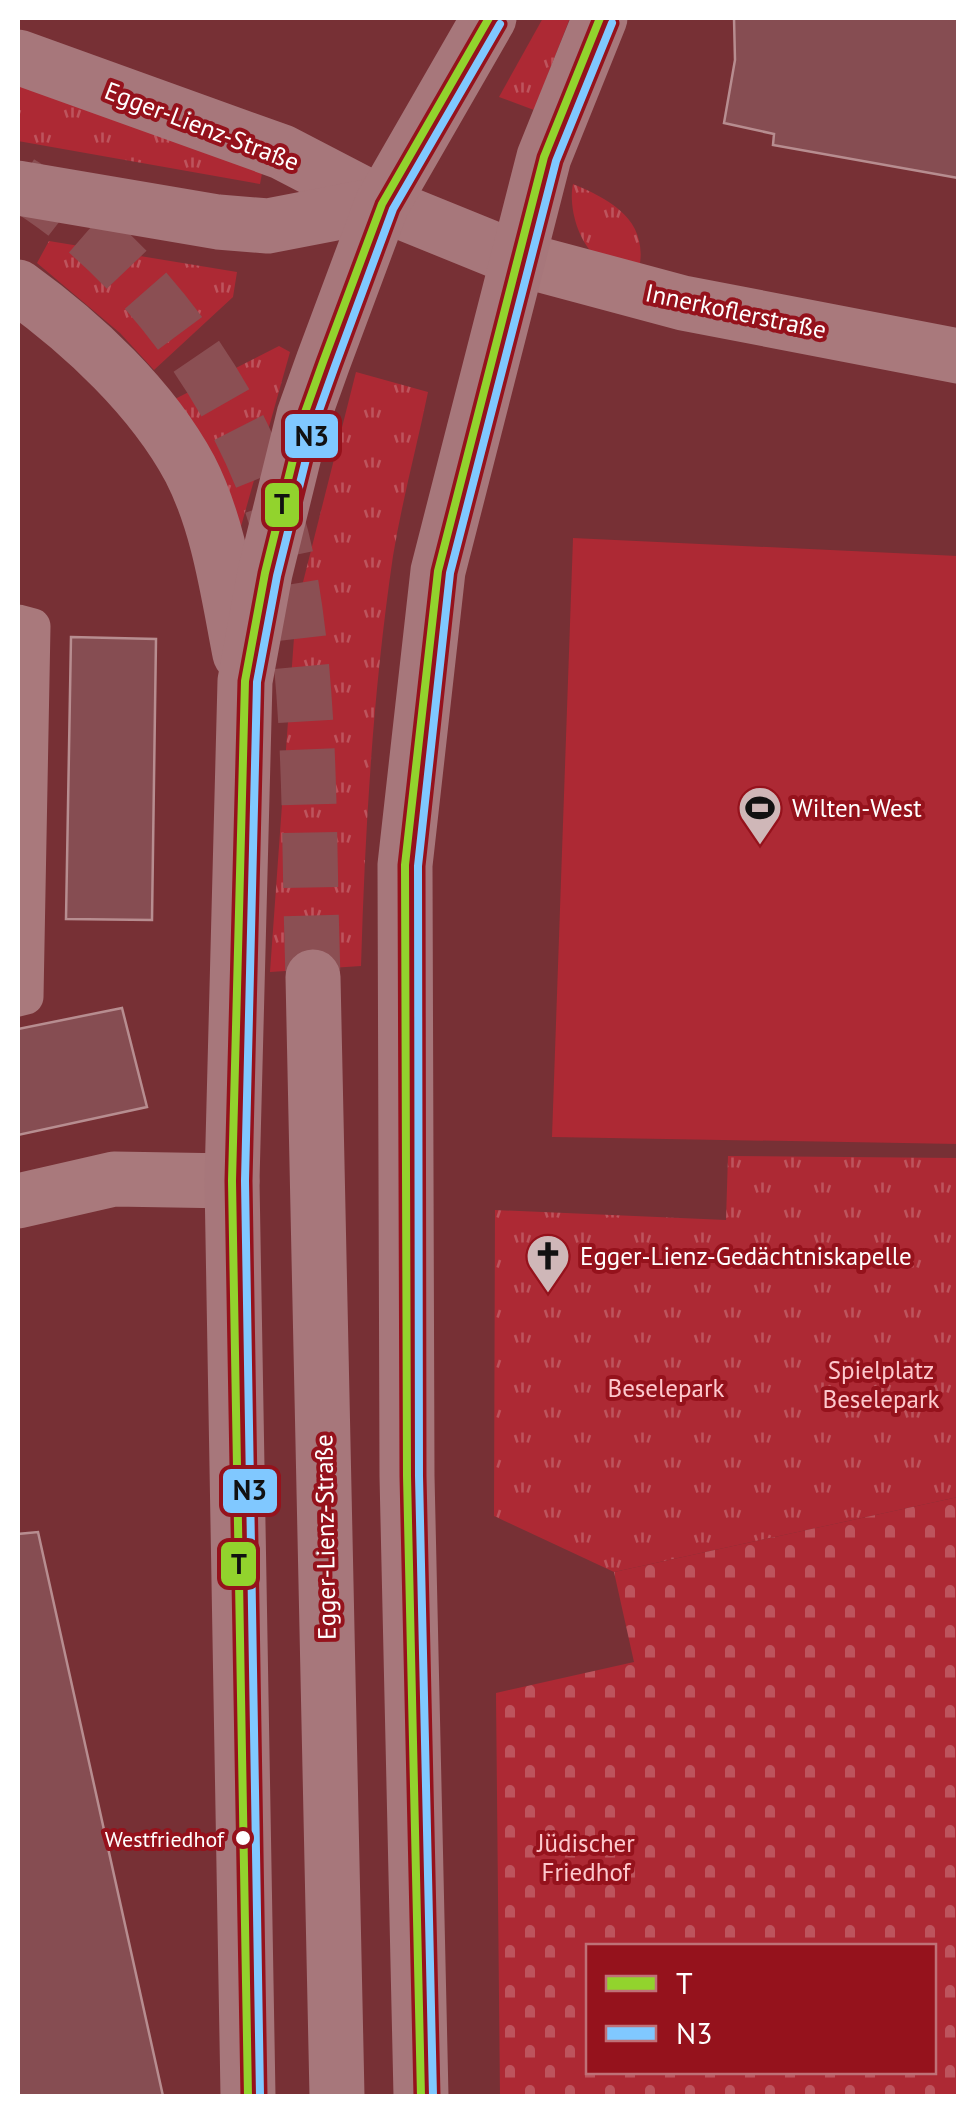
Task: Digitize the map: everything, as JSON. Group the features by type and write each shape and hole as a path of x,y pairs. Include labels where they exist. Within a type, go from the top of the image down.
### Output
{"main road":[{"path":"248,2096 232,1180 245,681 304,415 382,204 488,18"},
{"path":"420,2096 404,1226 406,864 438,571 515,258 551,133 600,18"},
{"name":"Egger-Lienz-Straße","path":"18,57 282,152 382,204 515,258"},
{"path":"18,188 218,222 268,226 382,204"},
{"path":"18,287 144,403 190,470 220,552 245,681"},
{"name":"Egger-Lienz-Straße","path":"313,978 337,2096"}],"street":[{"name":"Innerkoflerstraße","path":"515,258 683,303 958,356"},
{"path":"18,1201 114,1179 232,1180"}],"lane":[{"path":"18,622 32,626 26,997 18,998"}],"green space":[{"path":"543,18 570,18 534,110 499,97"},
{"path":"18,81 263,168 260,184 18,141"},
{"path":"573,184 614,205 633,225 641,252 639,269 604,261 586,245 574,214"},
{"path":"49,241 237,272 233,297 154,370 120,333 37,263"},
{"path":"279,346 290,352 240,530 175,399"},
{"path":"356,372 428,392 397,535 380,658 361,966 270,972 296,610"},
{"name":"Wilten-West","path":"573,538 958,556 958,1144 552,1137"},
{"name":"Beselepark","path":"728,1156 958,1158 958,1497 614,1572 494,1516 495,1210 726,1220"},
{"name":"Jüdischer Friedhof","path":"958,1497 958,2096 500,2096 496,1693 634,1662 614,1572"}],"building":[{"path":"734,18 958,18 958,178 773,145 774,134 724,123 735,60"},
{"path":"71,637 156,639 152,920 66,919"},
{"path":"122,1008 147,1107 18,1135 18,1029"},
{"path":"38,1532 163,2096 18,2096 18,1534"}],"tunnel":[{"path":"20,183 66,215 111,254 153,299 225,402 253,457 274,512 288,567 302,668 313,977"}],"transit line":[{"name":"T","path":"248,2096 232,1181 245,681 265,573 304,415 323,362 382,204 489,18"},
{"name":"T","path":"421,2096 407,1476 405,865 438,571 544,157 600,18"},
{"name":"N3","path":"433,2096 419,1476 418,866 450,573 556,161 612,23"},
{"name":"N3","path":"260,2096 245,1181 257,682 277,576 316,419 335,366 393,209 500,24"}],"place":[{"name":"Wilten-West","path":"760,846"},
{"name":"Egger-Lienz-Gedächtniskapelle","path":"548,1294"},
{"name":"Westfriedhof","path":"243,1838"}],"park label":[{"name":"Spielplatz Beselepark","path":"881,1384"}]}
